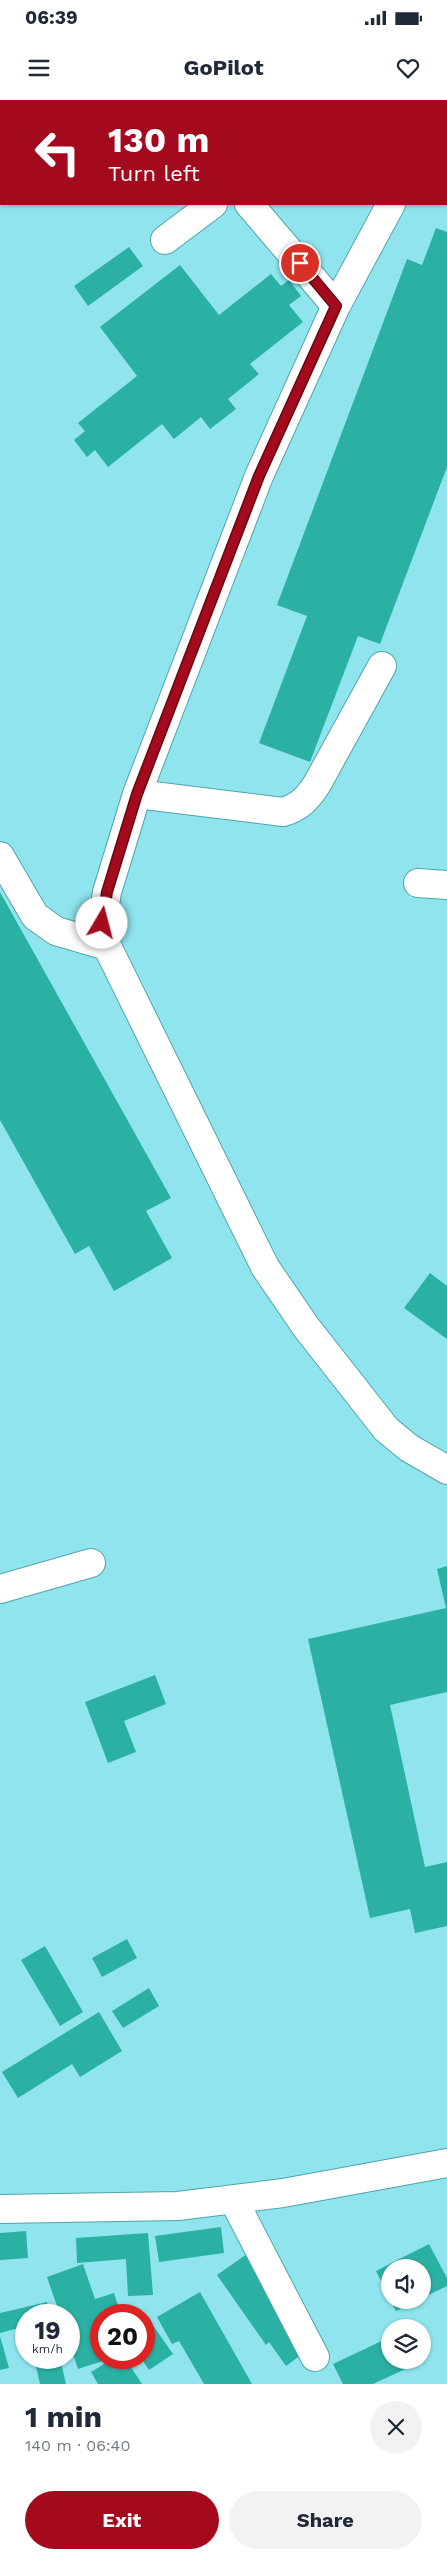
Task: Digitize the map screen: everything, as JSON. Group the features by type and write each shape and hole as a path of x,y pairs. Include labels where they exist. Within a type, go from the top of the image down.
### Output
{"street":[{"path":"165,240 212,205"},
{"path":"250,205 336,306"},
{"path":"390,205 336,306 259,476 137,794 107,892 102,923 107,946 265,1267 306,1327 386,1428 408,1448 447,1470"},
{"path":"137,794 283,812 294,809 306,800 317,784 382,666"},
{"path":"0,856 35,916 56,930 107,946"},
{"path":"418,884 447,885"},
{"path":"0,1589 91,1563"},
{"path":"0,2208 178,2206 283,2193 445,2169"},
{"path":"233,2199 315,2357"}],"building":[{"path":"436,228 447,232 447,467 380,644 358,636 310,762 259,743 307,616 277,605 407,259 422,265"},
{"path":"129,247 143,266 88,306 74,286"},
{"path":"180,265 219,315 271,274 281,286 289,280 301,296 289,305 303,322 250,364 259,374 228,399 236,409 210,429 201,417 174,439 162,424 108,467 95,450 87,457 74,440 85,431 78,423 137,376 100,327"},
{"path":"0,892 171,1198 146,1211 172,1258 114,1291 89,1246 75,1254 0,1120"},
{"path":"430,1273 447,1286 447,1339 404,1308"},
{"path":"447,1566 447,1692 390,1705 425,1867 447,1862 447,1926 415,1933 410,1909 370,1918 308,1639 446,1608 437,1569"},
{"path":"155,1675 166,1704 124,1721 136,1752 108,1763 85,1702"},
{"path":"127,1939 137,1958 102,1977 92,1958"},
{"path":"45,1946 83,2012 60,2026 21,1960"},
{"path":"149,1988 159,2006 123,2028 112,2011"},
{"path":"99,2012 122,2051 80,2077 72,2064 18,2098 2,2072"},
{"path":"221,2227 224,2253 159,2262 155,2236"},
{"path":"26,2231 28,2258 0,2260 0,2233"},
{"path":"148,2233 153,2295 128,2296 126,2259 77,2263 76,2238"},
{"path":"429,2244 447,2278 447,2286 431,2294 431,2259 400,2259"},
{"path":"247,2254 305,2352 286,2366 269,2342 266,2345 217,2275"},
{"path":"83,2264 95,2299 114,2293 118,2304 90,2304 90,2365 80,2368 80,2304 56,2304 47,2277"},
{"path":"381,2268 381,2281 376,2271"},
{"path":"200,2292 252,2384 204,2384 179,2341 172,2344 157,2317"},
{"path":"15,2309 15,2329 0,2333 0,2313"},
{"path":"155,2328 173,2354 155,2366"},
{"path":"0,2336 9,2368 0,2370"},
{"path":"381,2341 381,2369 406,2369 373,2384 343,2384 333,2364"},
{"path":"37,2369 63,2369 66,2384 40,2384"},
{"path":"96,2369 132,2369 142,2384 98,2384 91,2372"}],"route":[{"path":"102,923 107,892 137,794 259,476 336,306 300,263"}]}
